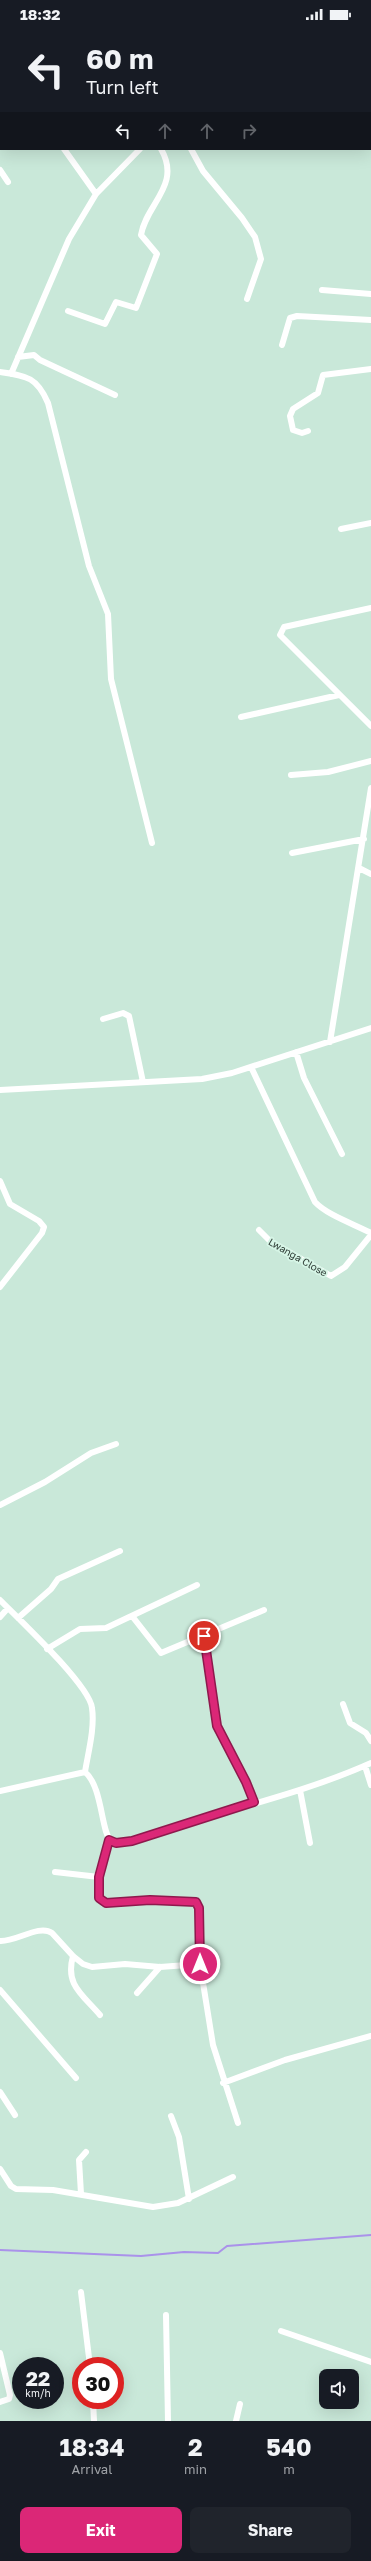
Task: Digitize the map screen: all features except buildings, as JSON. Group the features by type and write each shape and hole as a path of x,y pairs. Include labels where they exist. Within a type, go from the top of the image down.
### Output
{"street":[{"path":"65,150 96,194"},
{"path":"11,374 68,239 96,194 139,150"},
{"path":"68,311 105,324 116,302 136,308 157,254 141,235 142,228 165,189 167,160 162,150"},
{"path":"192,150 203,171 242,218 255,237 261,259 247,299"},
{"path":"0,170 8,182"},
{"path":"322,290 371,294"},
{"path":"282,345 290,318 297,316 371,320"},
{"path":"18,357 34,356 115,395"},
{"path":"308,431 302,433 294,430 290,416 293,409 318,393 323,375 371,368"},
{"path":"0,372 34,380 44,392 48,403 88,566 108,614 111,679 152,843"},
{"path":"341,529 371,523"},
{"path":"371,608 284,627 280,631 285,641 371,726"},
{"path":"241,717 340,695"},
{"path":"291,775 328,772 371,761"},
{"path":"330,1042 364,839 371,788"},
{"path":"292,853 364,839"},
{"path":"359,868 371,874"},
{"path":"103,1018 123,1013 129,1016 143,1082"},
{"path":"0,1090 202,1079 251,1067 371,1028"},
{"path":"296,1052 304,1078 342,1154"},
{"path":"251,1067 315,1202 325,1211 347,1220 371,1234"},
{"path":"0,1181 10,1204 39,1221 44,1227 42,1233 0,1287"},
{"name":"Lwanga Close","path":"259,1230 262,1236 331,1276 345,1267 371,1234"},
{"path":"0,1504 45,1482 91,1452 116,1444"},
{"path":"18,1618 51,1589 58,1579 120,1551"},
{"path":"47,1649 82,1629 105,1628 197,1585"},
{"path":"0,1600 47,1649 84,1691 91,1702 92,1716 85,1772 94,1783 109,1840 99,1877 99,1898 106,1903 150,1900 196,1902 199,1908 200,1964 213,2045 223,2083 238,2123"},
{"path":"0,1617 8,1608"},
{"path":"132,1616 160,1652 204,1636 264,1610"},
{"path":"204,1636 217,1726 246,1782 254,1802"},
{"path":"343,1704 350,1723 366,1733 371,1741"},
{"path":"109,1840 116,1843 132,1841 254,1802 338,1778 368,1764 371,1785"},
{"path":"0,1791 85,1772"},
{"path":"300,1790 310,1843"},
{"path":"55,1872 99,1877"},
{"path":"0,1941 17,1939 38,1931 46,1930 58,1939 73,1956 83,1964 92,1967 125,1964 160,1967 200,1964"},
{"path":"73,1956 70,1969 71,1980 100,2015"},
{"path":"137,1993 160,1967"},
{"path":"0,1990 76,2078"},
{"path":"223,2083 285,2060 371,2036"},
{"path":"0,2092 15,2115"},
{"path":"172,2116 179,2137 190,2199"},
{"path":"81,2194 79,2160 86,2152"},
{"path":"0,2169 13,2188 54,2190 153,2207 165,2207 190,2199 233,2177"},
{"path":"81,2292 89,2357"},
{"path":"166,2315 168,2421"},
{"path":"281,2331 371,2362"},
{"path":"0,2353 10,2395 9,2399 0,2402"},
{"path":"236,2421 240,2404"},
{"path":"93,2409 94,2421"}],"waterway":[{"path":"0,2250 141,2256 184,2252 218,2253 227,2246 371,2235"}],"route":[{"path":"200,1964 200,1922 199,1908 196,1902 150,1900 106,1903 99,1898 99,1877 109,1840 116,1843 132,1841 254,1802 246,1782 217,1726 213,1710 208,1655 204,1636"}]}
